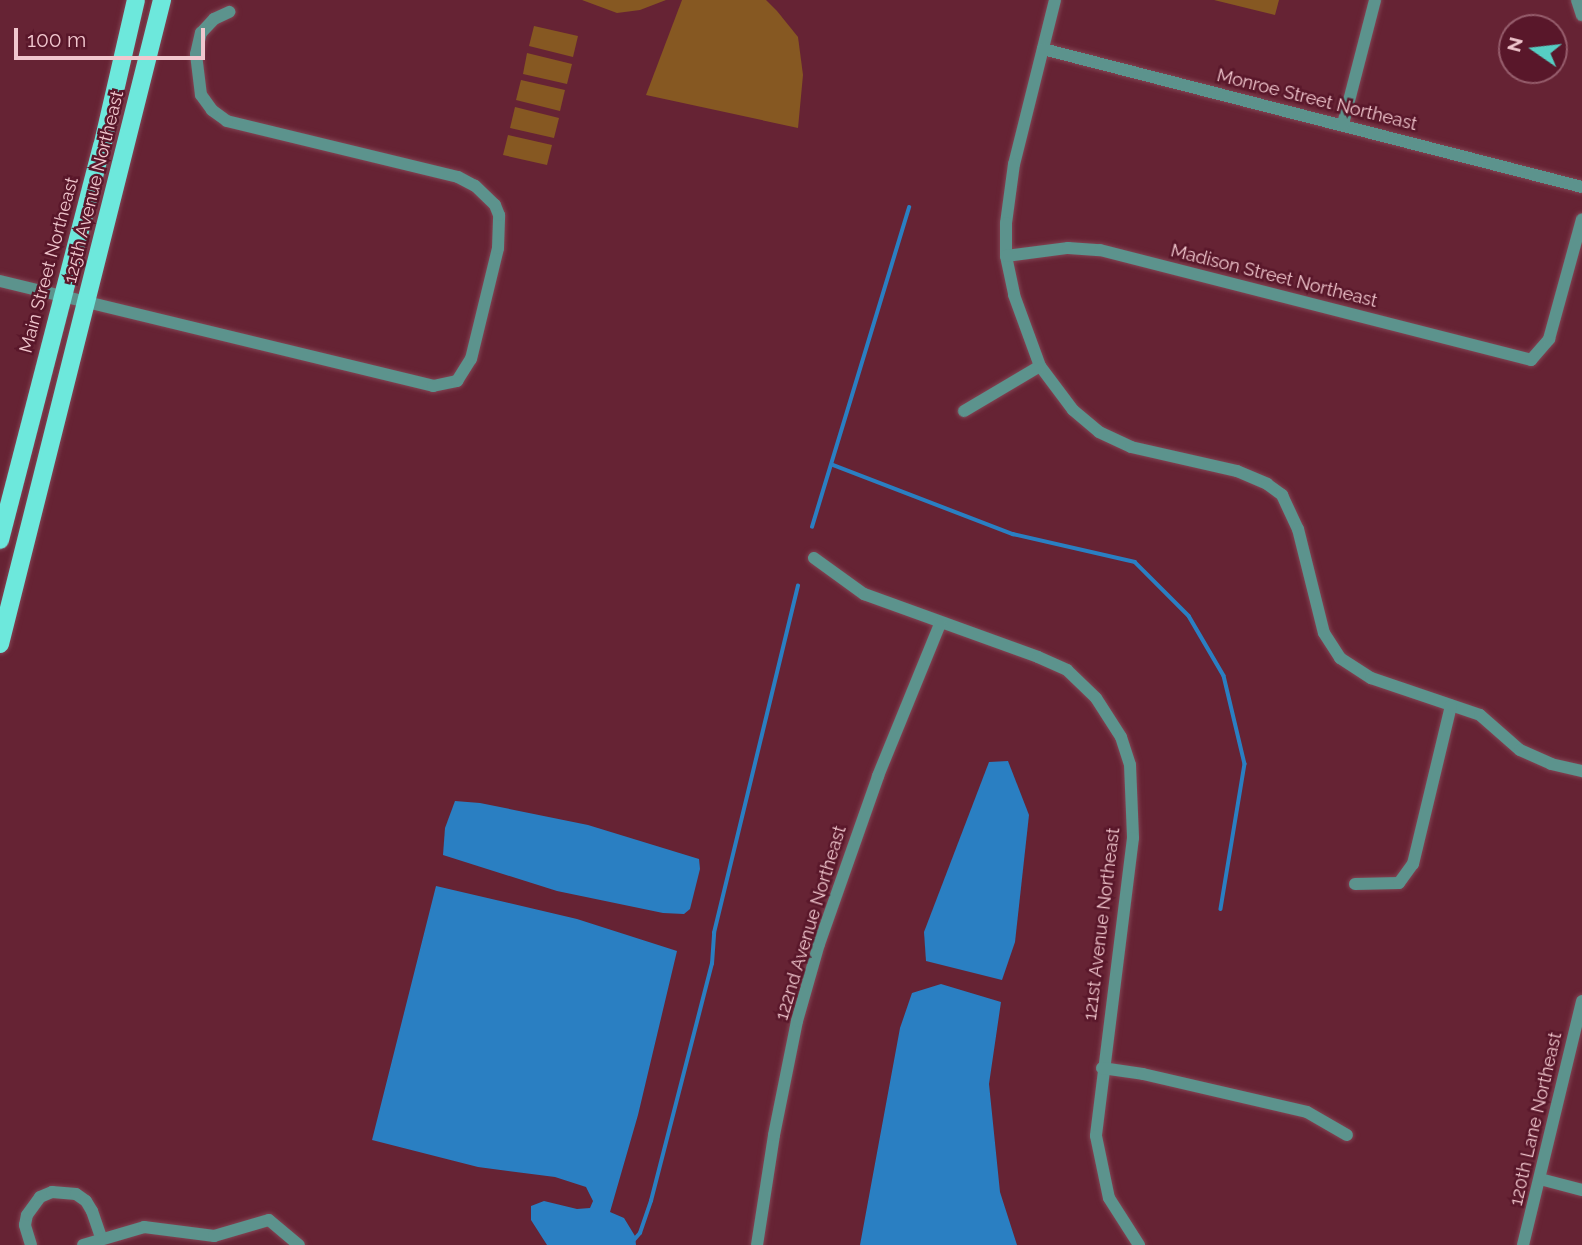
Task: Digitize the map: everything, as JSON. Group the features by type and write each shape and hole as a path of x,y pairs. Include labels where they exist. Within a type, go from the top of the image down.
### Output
{"main road":[{"name":"Main Street Northeast","path":"0,540 136,0"},
{"name":"125th Avenue Northeast","path":"87,303 162,0"},
{"path":"0,644 87,303"}],"street":[{"path":"1055,0 1012,178 1006,223 1006,256 1014,295 1040,366 1073,410 1100,432 1131,447 1237,471 1267,484 1282,495 1298,529 1324,633 1340,658 1371,678 1480,715 1520,750 1552,764 1582,771"},
{"path":"1343,124 1375,0"},
{"path":"1577,0 1582,15"},
{"path":"0,281 433,386 457,381 471,359 498,248 499,215 495,205 475,186 458,177 227,121 212,110 201,95 196,54 201,33 214,19 229,12"},
{"name":"Monroe Street Northeast","path":"1043,49 1582,187"},
{"name":"Madison Street Northeast","path":"1006,256 1068,248 1100,250 1531,360 1549,339 1582,219"},
{"path":"964,411 1040,366"},
{"name":"121st Avenue Northeast","path":"814,558 864,594 1067,670 1096,698 1121,737 1130,765 1133,838 1102,1068 1096,1136 1109,1198 1139,1245"},
{"name":"122nd Avenue Northeast","path":"757,1245 774,1135 797,1021 819,944 873,788 940,624"},
{"path":"1355,884 1399,883 1413,864 1451,706"},
{"name":"120th Lane Northeast","path":"1523,1245 1582,1001"},
{"path":"1102,1068 1143,1074 1307,1112 1347,1135"},
{"path":"1540,1179 1582,1189"},
{"path":"31,1245 25,1226 27,1214 40,1197 52,1192 64,1191 86,1201 101,1237"},
{"path":"83,1245 101,1237 144,1227 214,1236 269,1220 299,1245"}],"shaded area":[{"path":"582,0 666,0 640,10 617,13"},
{"path":"682,0 766,0 777,11 798,37 803,75 798,128 646,95"},
{"path":"1214,0 1279,0 1275,15"},
{"path":"534,26 578,36 573,57 529,46"},
{"path":"527,53 572,64 567,84 523,74"},
{"path":"521,80 565,90 560,111 516,100"},
{"path":"515,107 559,118 554,138 510,128"},
{"path":"508,135 552,145 547,165 503,155"}],"water":[{"path":"1008,761 1029,815 1015,942 1002,980 926,961 924,932 989,762"},
{"path":"455,801 480,803 588,825 699,859 700,869 690,909 684,914 663,913 557,891 443,855 445,828"},
{"path":"436,886 577,919 677,951 638,1115 610,1212 624,1218 635,1236 636,1245 547,1245 531,1220 531,1206 544,1201 577,1209 590,1208 593,1201 586,1187 555,1177 478,1167 372,1140"},
{"path":"941,984 1001,1002 989,1084 1000,1192 1017,1245 860,1245 900,1028 912,993"}],"waterway":[{"path":"812,527 909,207"},
{"path":"833,465 1013,534 1135,562 1189,616 1224,676 1245,764 1221,909"},
{"path":"634,1240 640,1233 651,1201 712,964 714,933 798,586"}]}
